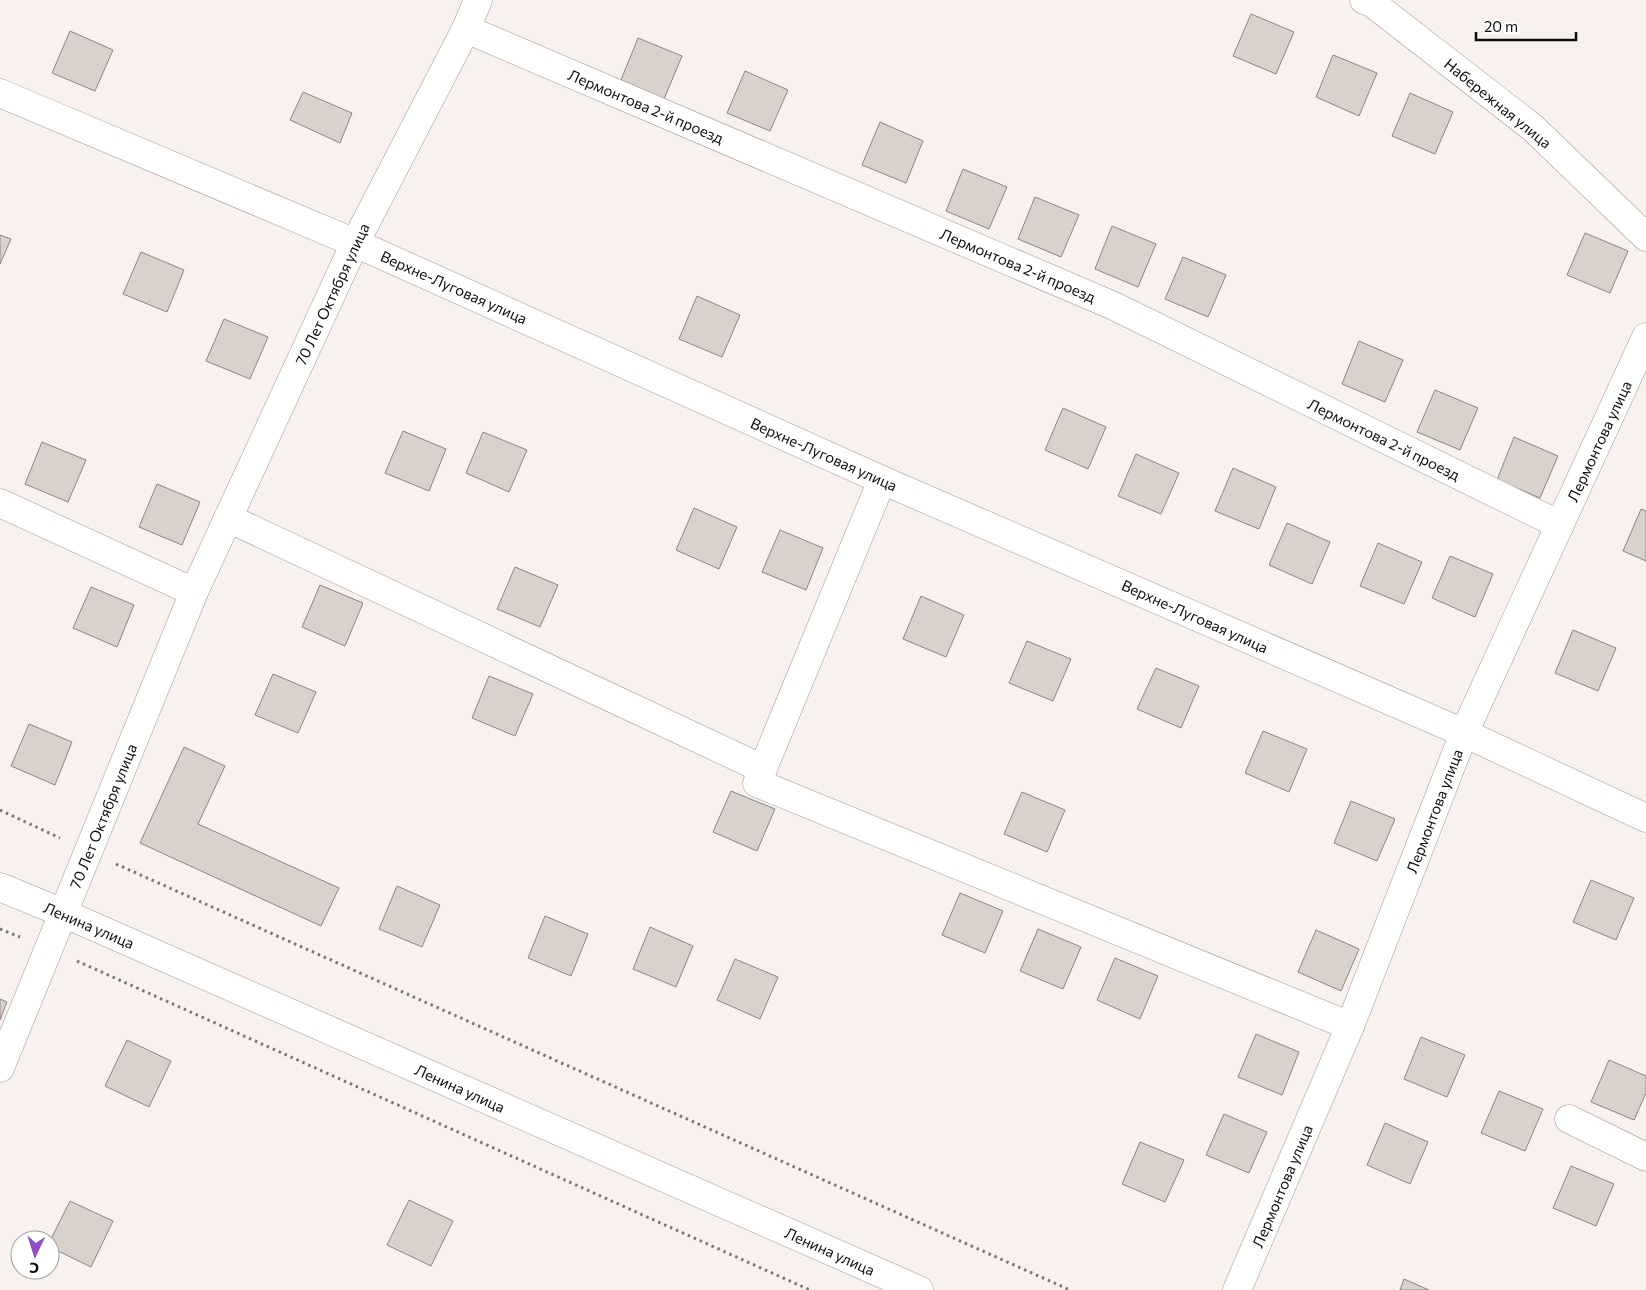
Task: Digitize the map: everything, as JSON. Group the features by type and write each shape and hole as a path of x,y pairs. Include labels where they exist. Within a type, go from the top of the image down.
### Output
{"street":[{"name":"70 Лет Октября улица","path":"0,1068 194,592 356,243 466,28 478,0"},
{"name":"Набережная улица","path":"1364,0 1372,3 1533,128 1646,237"},
{"name":"Лермонтова 2-й проезд","path":"466,28 1114,306 1560,525"},
{"name":"Верхне-Луговая улица","path":"0,93 356,243 882,480 1464,733 1646,818"},
{"name":"Лермонтова улица","path":"1236,1290 1350,1026 1464,733 1646,337"},
{"path":"760,776 882,480"},
{"path":"0,503 194,592"},
{"path":"228,518 760,776 1350,1026"},
{"name":"Ленина улица","path":"0,887 919,1290"},
{"path":"1569,1119 1646,1157"}],"path":[{"path":"0,810 88,852 1070,1290"},
{"path":"0,929 49,948 810,1290"}],"building":[{"path":"1251,14 1294,32 1276,74 1233,56"},
{"path":"70,31 113,50 95,91 52,73"},
{"path":"638,38 682,56 664,99 621,80"},
{"path":"1333,55 1377,73 1359,116 1316,97"},
{"path":"745,71 788,90 770,131 727,113"},
{"path":"303,92 352,113 340,143 290,120"},
{"path":"1410,93 1453,112 1435,154 1392,136"},
{"path":"880,122 923,141 906,183 862,165"},
{"path":"963,169 1007,187 989,229 946,211"},
{"path":"1035,197 1079,215 1061,257 1018,239"},
{"path":"1112,226 1156,244 1138,287 1095,269"},
{"path":"1585,233 1628,251 1610,293 1567,275"},
{"path":"0,235 11,239 0,264"},
{"path":"141,252 184,270 167,312 123,294"},
{"path":"1183,257 1226,275 1208,317 1165,299"},
{"path":"697,296 740,315 722,357 679,339"},
{"path":"224,319 268,337 250,379 206,361"},
{"path":"1359,341 1403,360 1385,402 1342,384"},
{"path":"1435,390 1478,408 1460,450 1417,432"},
{"path":"1063,408 1106,427 1088,469 1045,450"},
{"path":"403,431 446,449 429,491 385,473"},
{"path":"483,432 527,450 509,492 466,473"},
{"path":"1514,437 1558,456 1540,498 1497,480"},
{"path":"42,442 86,460 68,502 25,484"},
{"path":"1136,454 1179,473 1161,514 1118,496"},
{"path":"1233,468 1276,487 1259,529 1215,511"},
{"path":"157,484 200,502 182,545 139,527"},
{"path":"694,508 737,527 719,569 676,550"},
{"path":"1641,509 1646,511 1646,561 1623,551"},
{"path":"1287,523 1330,542 1312,584 1269,565"},
{"path":"780,530 823,548 806,590 762,572"},
{"path":"1378,543 1422,562 1404,604 1360,586"},
{"path":"1450,556 1493,574 1475,617 1432,598"},
{"path":"515,567 558,585 540,627 497,609"},
{"path":"320,585 363,603 345,646 302,627"},
{"path":"91,587 134,605 117,647 73,628"},
{"path":"921,596 964,615 946,657 903,639"},
{"path":"1573,630 1616,648 1598,691 1555,673"},
{"path":"1027,641 1071,659 1053,701 1009,683"},
{"path":"1156,668 1199,686 1181,728 1137,709"},
{"path":"273,674 316,692 298,733 255,715"},
{"path":"489,676 533,694 515,736 472,718"},
{"path":"29,724 72,742 55,785 11,766"},
{"path":"1263,731 1307,749 1289,792 1245,773"},
{"path":"184,747 225,766 198,824 339,888 321,926 140,843"},
{"path":"731,791 775,809 757,851 713,832"},
{"path":"1022,792 1065,810 1047,852 1004,834"},
{"path":"1351,801 1395,819 1377,861 1334,843"},
{"path":"1591,880 1634,898 1616,940 1573,922"},
{"path":"397,886 440,905 422,947 379,929"},
{"path":"960,893 1003,911 985,953 942,935"},
{"path":"545,916 588,934 571,976 528,958"},
{"path":"650,927 693,946 676,987 633,969"},
{"path":"1038,929 1081,947 1063,989 1020,971"},
{"path":"1316,930 1359,949 1341,991 1298,972"},
{"path":"1115,958 1158,976 1140,1019 1097,1000"},
{"path":"735,959 778,977 760,1019 717,1000"},
{"path":"0,999 7,1002 0,1020"},
{"path":"1256,1034 1299,1052 1282,1095 1238,1077"},
{"path":"1421,1037 1465,1055 1447,1097 1404,1079"},
{"path":"127,1040 171,1061 149,1107 105,1086"},
{"path":"1609,1060 1646,1076 1646,1093 1634,1120 1591,1102"},
{"path":"1499,1091 1543,1109 1525,1151 1481,1133"},
{"path":"1224,1114 1267,1132 1249,1173 1206,1155"},
{"path":"1385,1123 1428,1142 1410,1184 1367,1165"},
{"path":"1140,1142 1184,1160 1165,1202 1122,1184"},
{"path":"1571,1166 1614,1184 1596,1226 1553,1208"},
{"path":"409,1200 453,1221 431,1266 387,1245"},
{"path":"70,1201 113,1221 91,1267 60,1252 60,1230 56,1230"},
{"path":"1404,1279 1429,1290 1400,1290"}]}
